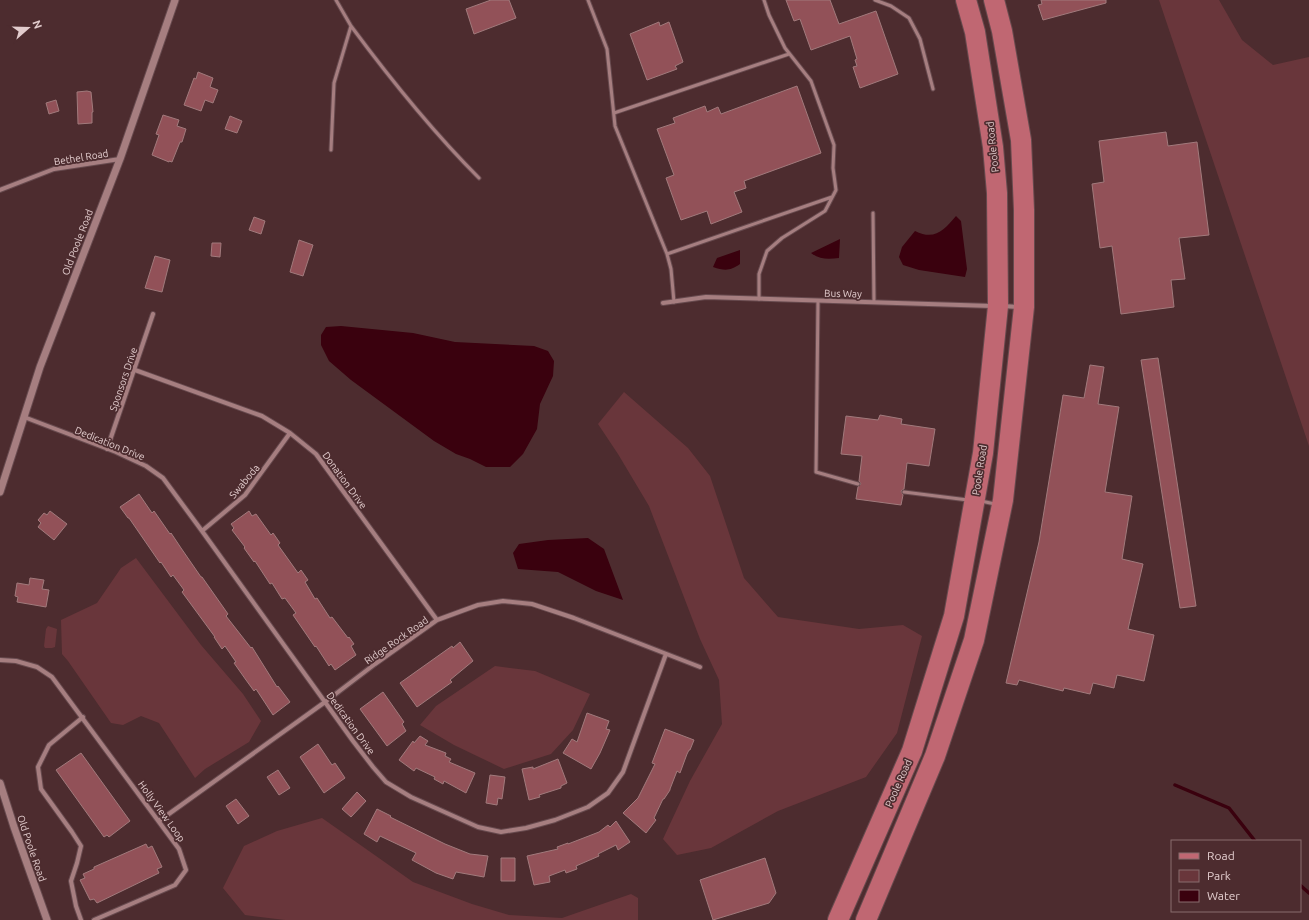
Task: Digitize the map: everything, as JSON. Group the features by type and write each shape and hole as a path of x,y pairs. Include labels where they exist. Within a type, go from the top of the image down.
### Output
{"main road":[{"name":"Poole Road","path":"838,920 912,751 954,616 982,453 998,306 996,193 994,147 975,32 966,0"},
{"path":"866,920 935,756 974,640 1002,505 1024,307 1024,210 1021,140 1002,31 994,0"},
{"path":"912,751 935,756"}],"street":[{"name":"Old Poole Road","path":"0,492 40,367 120,159 175,0"},
{"name":"Bethel Road","path":"0,190 54,169 120,159"},
{"name":"Bus Way","path":"663,303 706,297 759,300 1024,307"},
{"name":"Sponsors Drive","path":"107,449 153,314"},
{"name":"Donation Drive","path":"135,370 262,416 290,434 316,454 437,620"},
{"name":"Dedication Drive","path":"24,418 107,449 146,466 163,478 325,702 373,767 386,782 411,796 478,827 500,832 526,828 555,820 588,807 608,793 623,772 666,654"},
{"name":"Swaboda","path":"202,531 245,494 290,434"},
{"name":"Ridge Rock Road","path":"159,821 437,620 478,605 503,601 532,604 574,618 700,667"},
{"name":"Holly View Loop","path":"0,660 16,661 37,667 52,677 179,849 186,870 176,885 94,920"},
{"path":"81,920 70,881 77,863 80,846 72,832 41,789 38,767 49,745 83,718"},
{"name":"Old Poole Road","path":"0,783 47,920"}],"lane":[{"path":"336,0 351,26 391,80 459,158 479,178"},
{"path":"588,0 607,50 615,126 667,254 671,269 674,302"},
{"path":"759,300 759,274 767,251 782,238 825,211 836,190 833,168 834,145 811,81 785,48 769,15 764,0"},
{"path":"875,0 891,6 909,18 920,39 933,89"},
{"path":"331,150 334,83 351,26"},
{"path":"614,113 789,54"},
{"path":"667,254 832,197"},
{"path":"873,213 874,302"},
{"path":"818,301 816,472 858,484"},
{"path":"904,492 974,500 1002,505"}],"green space":[{"path":"1159,0 1219,0 1242,40 1273,65 1309,57 1309,446"},
{"path":"624,392 688,448 710,476 744,578 778,617 859,629 903,625 922,636 897,733 866,777 778,811 711,848 677,855 663,839 690,781 722,724 719,680 700,639 649,506 598,424"},
{"path":"136,558 201,645 243,694 261,721 249,742 205,769 195,778 159,723 141,716 123,725 111,723 62,654 61,620 97,603 121,568"},
{"path":"48,626 57,629 55,647 52,648 45,648 44,646 46,629"},
{"path":"495,666 535,671 590,694 573,730 551,754 504,769 454,745 420,725 436,706"},
{"path":"322,818 413,882 472,904 509,915 562,918 631,894 638,898 638,920 285,920 245,915 223,888 244,846 277,831"}],"water":[{"path":"956,216 961,221 967,269 965,277 919,270 903,265 899,257 902,247 915,231 928,235 934,234 943,230"},
{"path":"840,239 839,258 821,258 811,253"},
{"path":"740,250 740,264 727,270 713,267 717,258"},
{"path":"341,326 413,333 455,342 534,346 548,351 554,361 553,376 540,404 537,429 523,454 510,467 486,467 456,454 434,441 351,380 329,361 321,345 321,335 326,327"},
{"path":"588,538 604,549 623,600 596,591 558,572 518,569 513,553 519,544 548,540"}],"building":[{"path":"491,0 509,0 516,18 474,34 466,9"},
{"path":"786,0 830,0 839,24 876,11 898,74 860,88 853,67 857,66 855,60 857,59 850,36 811,50 800,19 794,21"},
{"path":"1041,0 1106,0 1106,3 1043,20 1038,5 1042,4"},
{"path":"659,22 660,26 669,22 683,62 675,66 677,69 647,80 630,34"},
{"path":"198,72 213,78 210,87 218,90 213,103 205,100 201,111 184,105 194,78 196,79"},
{"path":"797,86 821,153 744,181 746,188 734,192 742,212 711,224 707,211 681,220 666,178 674,175 657,129 675,123 673,118 705,106 707,112 718,107 721,114"},
{"path":"77,92 91,92 93,112 92,123 78,124"},
{"path":"56,100 59,111 49,114 46,103"},
{"path":"163,115 179,120 177,126 186,129 182,142 180,142 172,162 152,155 159,135 156,134"},
{"path":"230,116 242,121 237,133 225,129"},
{"path":"1166,132 1168,146 1197,142 1209,235 1179,238 1185,279 1171,280 1174,307 1121,314 1112,246 1100,248 1092,184 1104,182 1099,141"},
{"path":"254,217 265,221 261,234 249,230"},
{"path":"299,240 313,245 303,276 290,272"},
{"path":"212,243 221,243 220,257 211,256"},
{"path":"155,256 170,260 162,292 145,288"},
{"path":"1158,358 1196,606 1180,608 1141,360"},
{"path":"1090,365 1104,367 1098,404 1119,407 1105,492 1132,496 1122,559 1143,564 1128,629 1154,635 1144,681 1117,675 1114,688 1093,683 1090,694 1064,688 1063,691 1019,680 1017,685 1006,683 1039,542 1063,395 1084,398"},
{"path":"880,415 902,419 901,424 935,429 929,466 907,463 904,489 901,491 903,495 901,505 856,499 858,487 861,484 859,481 862,456 841,454 846,416 878,420"},
{"path":"139,494 152,513 154,511 170,534 171,533 228,614 226,616 251,648 252,647 277,687 278,686 290,702 273,715 256,689 254,691 234,663 236,662 225,646 222,649 182,592 184,590 173,575 171,577 161,562 160,563 120,507"},
{"path":"50,511 67,524 54,540 38,527 41,523 38,520 44,513 47,515"},
{"path":"249,511 252,516 256,514 271,535 273,533 280,543 278,545 298,573 301,570 308,580 305,582 315,599 317,598 330,618 332,617 354,644 351,646 356,655 335,670 331,664 329,666 316,646 315,647 293,615 296,613 285,598 282,599 272,583 270,584 232,530 234,528 231,524"},
{"path":"30,578 44,580 42,589 49,590 46,607 17,602 18,597 15,596 17,583 29,585"},
{"path":"460,642 473,661 450,680 452,682 417,707 400,683 452,646 453,648"},
{"path":"383,692 404,722 402,724 406,731 387,746 360,709"},
{"path":"587,713 609,721 606,729 610,730 591,769 563,753 572,739 577,742"},
{"path":"665,729 694,740 680,773 677,771 670,790 663,799 654,818 656,820 646,833 623,813 638,798 655,764 652,763"},
{"path":"420,736 428,741 425,745 446,753 445,756 451,759 449,762 475,773 466,793 444,781 443,784 434,779 435,777 416,768 414,771 399,760 413,741 414,743"},
{"path":"318,744 332,765 335,763 345,778 324,793 300,757"},
{"path":"81,753 130,821 109,837 107,835 104,837 56,770"},
{"path":"558,759 567,783 561,786 561,788 529,800 522,769 533,767 533,769"},
{"path":"278,770 290,788 279,795 267,777"},
{"path":"490,775 505,777 502,799 498,798 497,805 486,803"},
{"path":"357,792 366,801 351,817 342,809"},
{"path":"236,799 249,816 238,824 226,806"},
{"path":"377,809 445,844 470,854 488,856 484,877 456,872 453,879 436,873 412,860 416,853 380,836 377,842 364,834"},
{"path":"616,821 630,842 618,850 616,845 598,854 599,856 576,866 577,869 566,873 565,870 549,876 550,882 534,885 527,856 558,849 557,847 599,832 608,825 610,827"},
{"path":"146,844 148,848 152,846 162,867 157,869 159,873 97,903 94,899 90,900 80,880 85,878 83,874 94,869 94,867"},
{"path":"501,858 515,858 515,881 501,881"},
{"path":"765,858 776,893 769,903 713,920 700,880"}],"waterway":[{"path":"1175,785 1229,808 1254,840"},
{"path":"1301,886 1309,893"}]}
